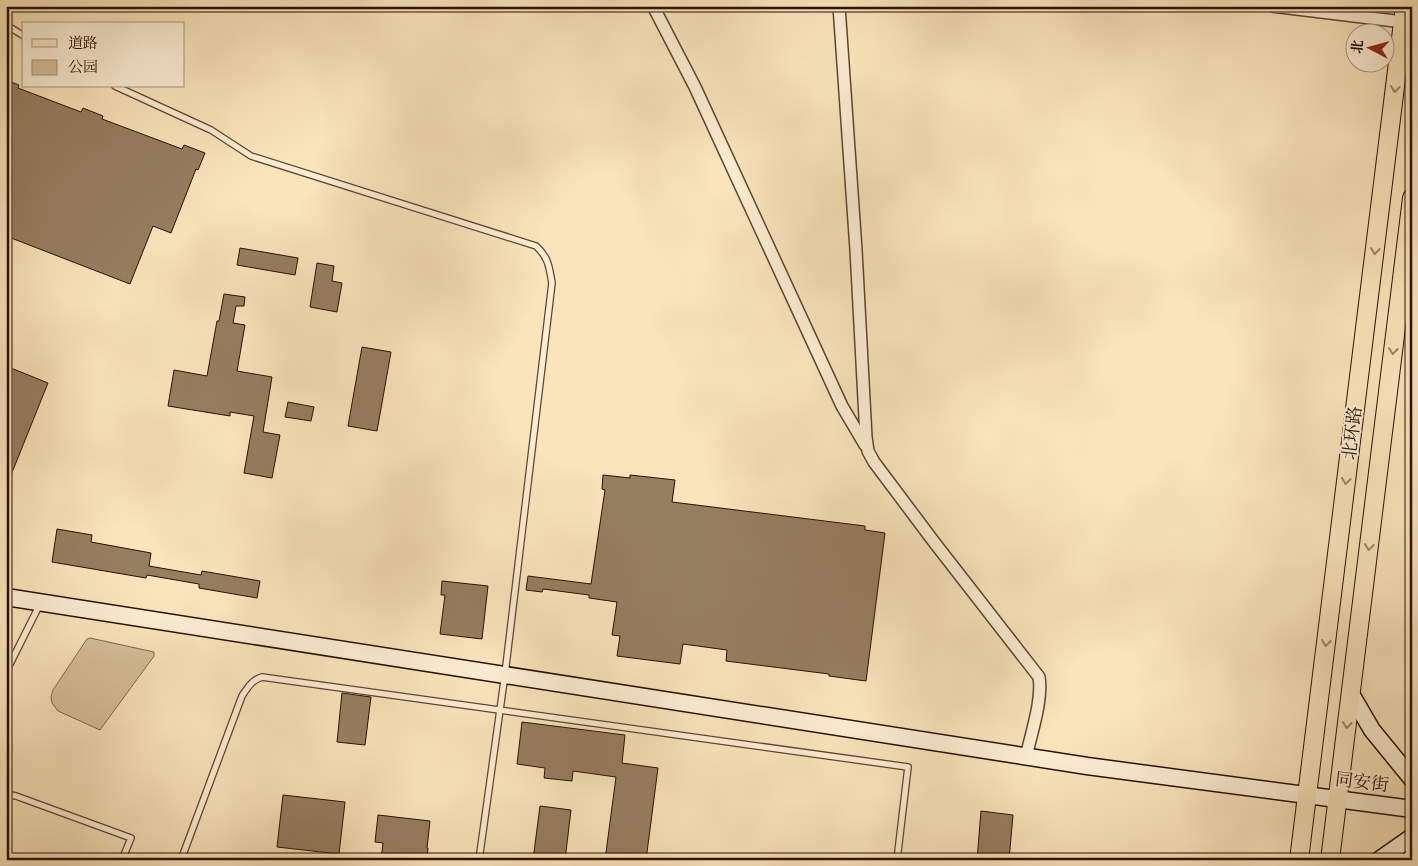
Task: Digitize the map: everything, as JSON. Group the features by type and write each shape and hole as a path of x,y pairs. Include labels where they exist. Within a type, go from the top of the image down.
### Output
{"main road":[{"name":"北环路","path":"1299,860 1404,14"},
{"name":"北环路","path":"1330,860 1351,694 1405,316 1412,198"}],"street":[{"path":"653,6 695,87 842,406 874,462 1038,677 1040,686 1038,702 1026,756"},
{"path":"839,6 868,451"},
{"path":"1272,6 1404,14"},
{"name":"同安街","path":"6,597 1087,766 1412,809"},
{"path":"1351,694 1372,730 1412,779"},
{"path":"1379,860 1412,837"}],"lane":[{"path":"6,25 22,35"},
{"path":"119,88 211,130 251,156 536,246 544,253 549,264 552,283 506,674 479,860"},
{"path":"6,672 41,602"},
{"path":"181,860 242,696 257,678 269,677 908,767 897,860"},
{"path":"6,794 130,838 122,860"}],"green space":[{"path":"90,638 154,652 154,656 100,730 58,711 52,703 51,697 53,690 87,639"}],"building":[{"path":"6,80 19,85 18,88 81,112 83,108 103,116 102,119 182,149 184,145 205,153 198,170 196,169 171,233 153,226 130,284 6,236"},
{"path":"240,248 298,258 295,275 237,265"},
{"path":"317,263 334,266 332,281 342,283 337,312 310,307"},
{"path":"224,294 245,297 244,306 236,306 233,323 245,325 237,371 272,377 263,432 280,435 272,478 244,473 254,416 230,412 230,416 168,406 174,370 207,376"},
{"path":"362,347 391,352 377,431 348,426"},
{"path":"6,366 48,383 7,485 6,485"},
{"path":"288,402 314,407 311,421 285,417"},
{"path":"603,475 630,478 630,475 675,480 672,502 865,526 865,530 885,533 866,681 829,676 829,674 726,661 727,650 683,644 680,664 617,656 620,636 612,635 617,602 589,598 589,595 543,589 542,592 526,590 528,576 591,584 605,490 602,489"},
{"path":"57,529 92,535 91,542 151,553 149,566 201,575 202,571 260,581 257,598 199,588 199,584 147,575 146,578 52,562"},
{"path":"442,581 488,586 482,639 440,634 445,595 441,595"},
{"path":"342,693 371,697 365,745 337,742"},
{"path":"522,722 625,735 622,763 658,768 646,860 605,860 616,777 573,771 572,781 544,778 545,768 517,764"},
{"path":"283,795 345,802 339,854 277,847"},
{"path":"540,806 571,810 565,860 533,860"},
{"path":"981,811 1013,815 1009,860 977,860"},
{"path":"378,815 430,821 427,860 381,860 383,843 375,842"}]}
